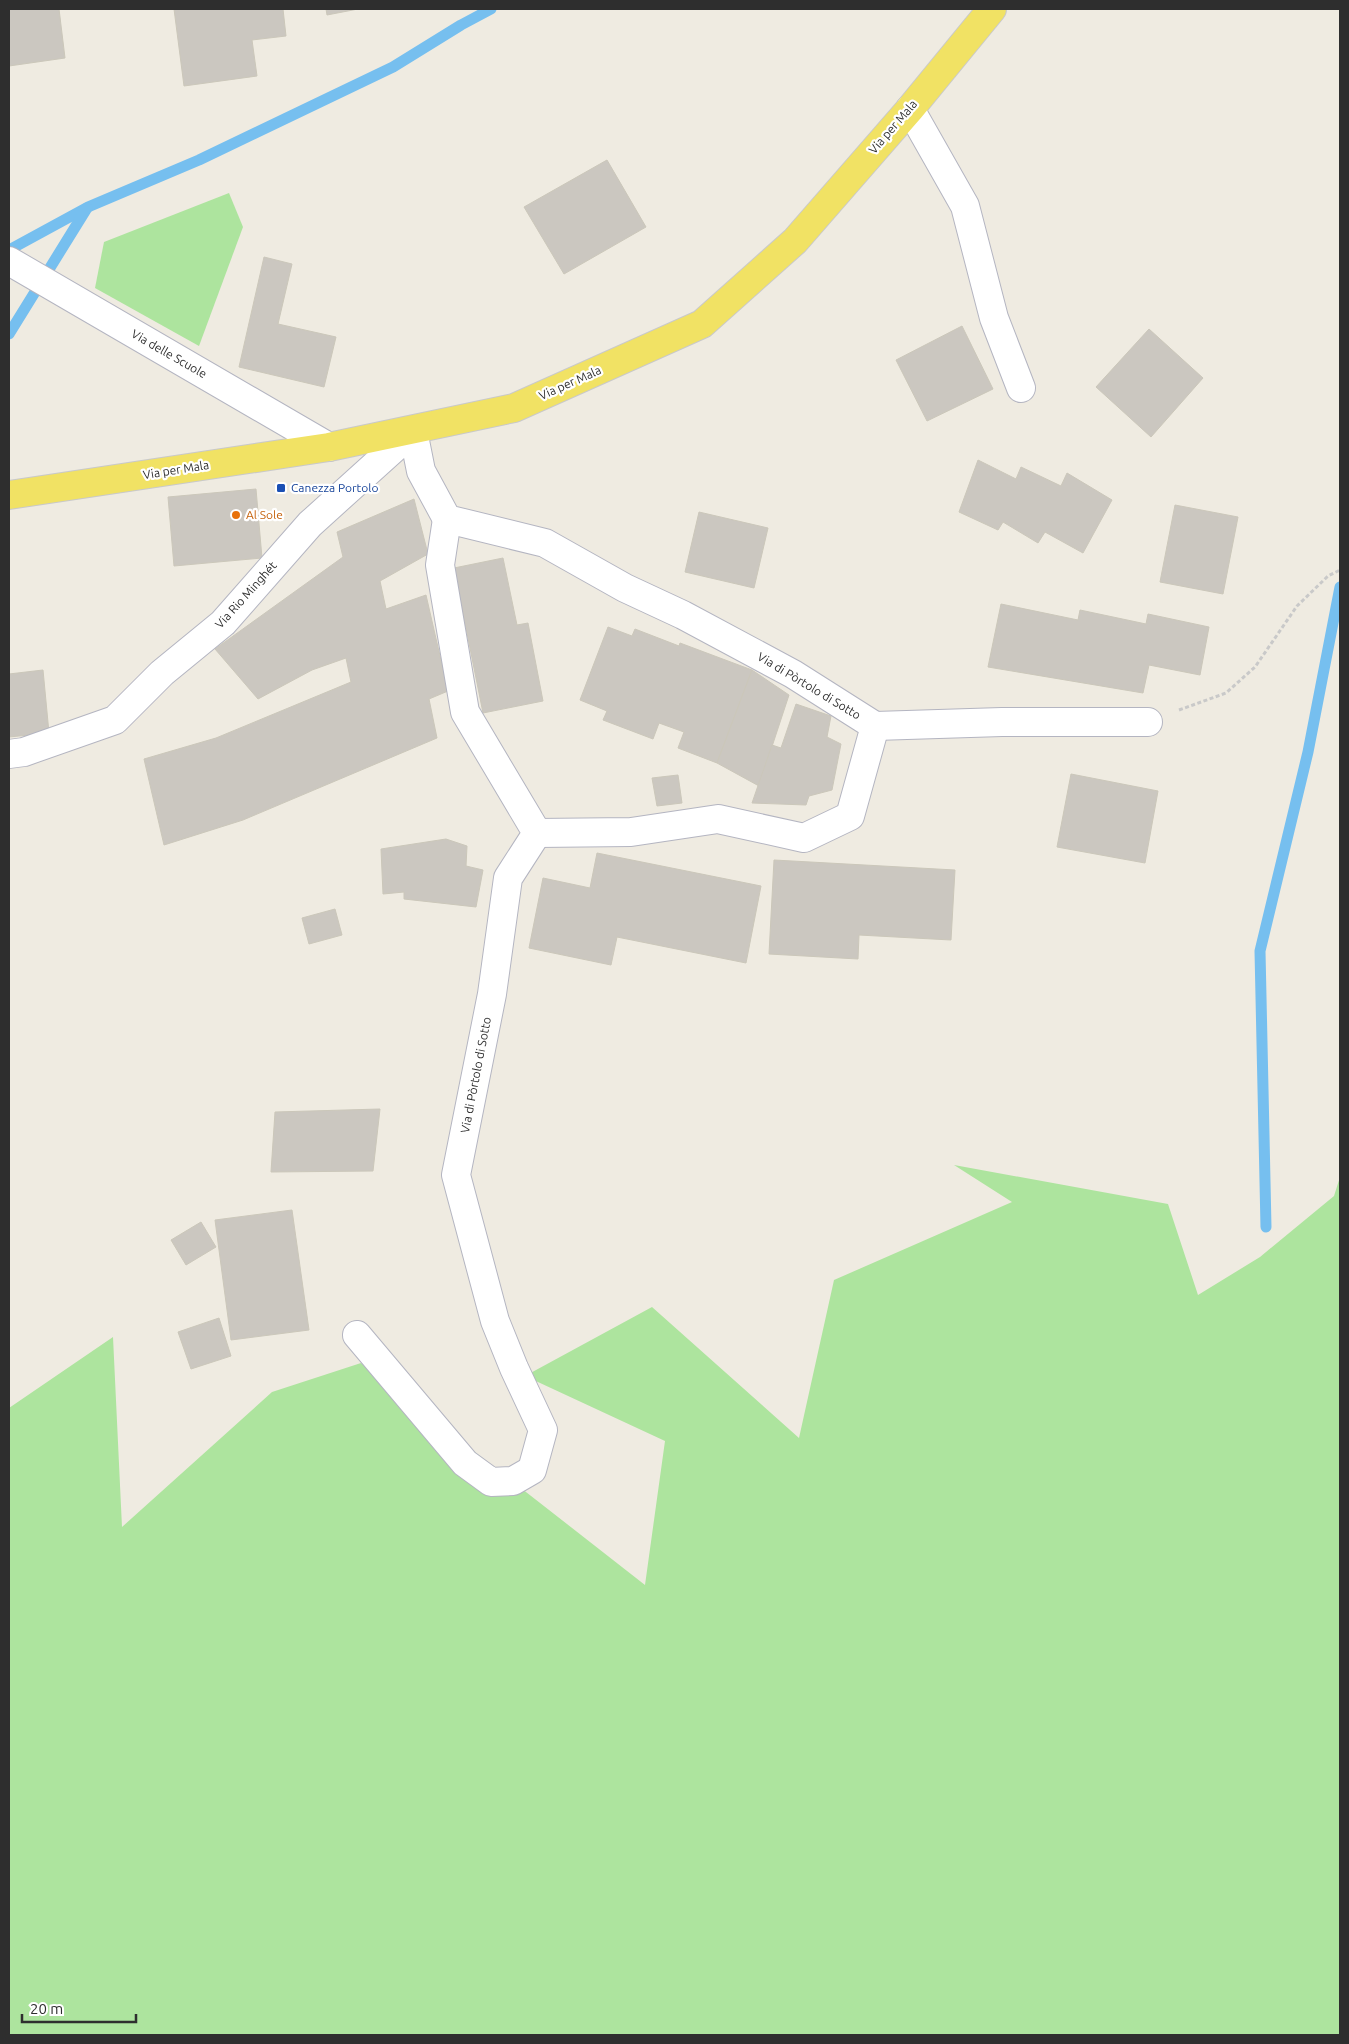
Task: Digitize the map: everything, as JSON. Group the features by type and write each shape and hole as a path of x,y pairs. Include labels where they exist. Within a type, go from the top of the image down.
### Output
{"main road":[{"name":"Via per Mala","path":"9,495 329,447 414,431 514,408 702,324 795,241 910,108 992,9"}],"street":[{"path":"910,108 964,206 994,318 1021,388"},
{"name":"Via delle Scuole","path":"9,260 329,447"},
{"path":"414,431 421,471 447,519 440,565 465,712 537,833"},
{"name":"Via Rio Minghét","path":"9,754 24,752 116,720 162,673 223,623 310,524 414,431"},
{"name":"Via di Pòrtolo di Sotto","path":"357,1335 465,1463 490,1482 513,1481 532,1470 543,1430 514,1368 495,1321 456,1175 492,994 508,878 537,833 631,832 718,819 804,838 850,816 875,726 793,674 683,615 625,588 545,543 447,519"},
{"path":"875,726 1002,722 1148,722"}],"path":[{"path":"1148,722 1226,692 1256,667 1297,606 1328,576 1340,570"}],"green space":[{"path":"229,193 243,227 199,346 95,288 104,242"},
{"path":"954,1165 1168,1204 1198,1295 1260,1257 1334,1196 1340,1177 1340,2035 9,2035 9,1408 113,1337 122,1527 272,1392 361,1363 645,1585 665,1441 525,1376 652,1307 799,1438 834,1280 1012,1202"}],"building":[{"path":"9,9 59,9 65,58 9,66"},
{"path":"174,9 283,9 286,36 252,40 257,76 184,86"},
{"path":"326,9 358,9 327,15"},
{"path":"607,160 646,227 564,274 524,207"},
{"path":"264,257 292,264 278,324 336,337 324,387 239,367"},
{"path":"962,326 993,389 927,421 896,360"},
{"path":"1149,329 1203,378 1151,437 1096,387"},
{"path":"978,460 1016,479 1021,467 1061,486 1067,473 1112,500 1083,553 1045,532 1038,543 1003,522 998,530 959,512"},
{"path":"256,489 262,558 174,566 168,497"},
{"path":"414,499 428,554 380,581 386,609 426,595 448,691 429,699 437,738 243,820 164,845 144,759 216,738 351,682 346,658 312,670 258,699 215,649 343,557 337,532"},
{"path":"1175,505 1238,517 1223,594 1160,582"},
{"path":"699,512 768,528 754,588 685,572"},
{"path":"503,558 517,625 528,623 543,701 483,713 454,568"},
{"path":"1001,604 1078,620 1080,610 1146,624 1148,614 1209,627 1200,675 1149,665 1143,693 988,667"},
{"path":"608,627 632,636 635,629 679,646 680,643 752,670 717,763 678,748 684,732 659,723 653,739 603,720 607,711 580,700"},
{"path":"43,670 49,733 9,737 9,674"},
{"path":"752,670 789,695 759,786 717,763"},
{"path":"796,704 831,716 827,737 841,744 832,790 809,796 806,805 752,803 772,745 781,748"},
{"path":"1071,774 1158,791 1145,863 1057,847"},
{"path":"678,775 682,803 657,806 652,778"},
{"path":"446,839 467,846 466,866 483,870 476,907 404,899 404,892 383,894 381,849"},
{"path":"597,853 761,886 746,963 617,937 611,965 529,948 543,878 590,888"},
{"path":"774,860 955,870 951,940 859,935 858,959 769,954"},
{"path":"335,909 342,935 309,944 302,918"},
{"path":"380,1109 373,1171 271,1172 275,1112"},
{"path":"292,1210 309,1330 231,1340 215,1220"},
{"path":"201,1222 216,1247 186,1265 171,1240"},
{"path":"219,1318 231,1356 191,1369 178,1332"}],"waterway":[{"path":"9,250 88,207 199,160 393,67 461,25 491,9"},
{"path":"9,334 87,208"},
{"path":"1266,1227 1260,951 1308,752 1340,587"}],"place":[{"name":"Canezza Portolo","path":"281,488"},
{"name":"Al Sole","path":"236,515"}]}
